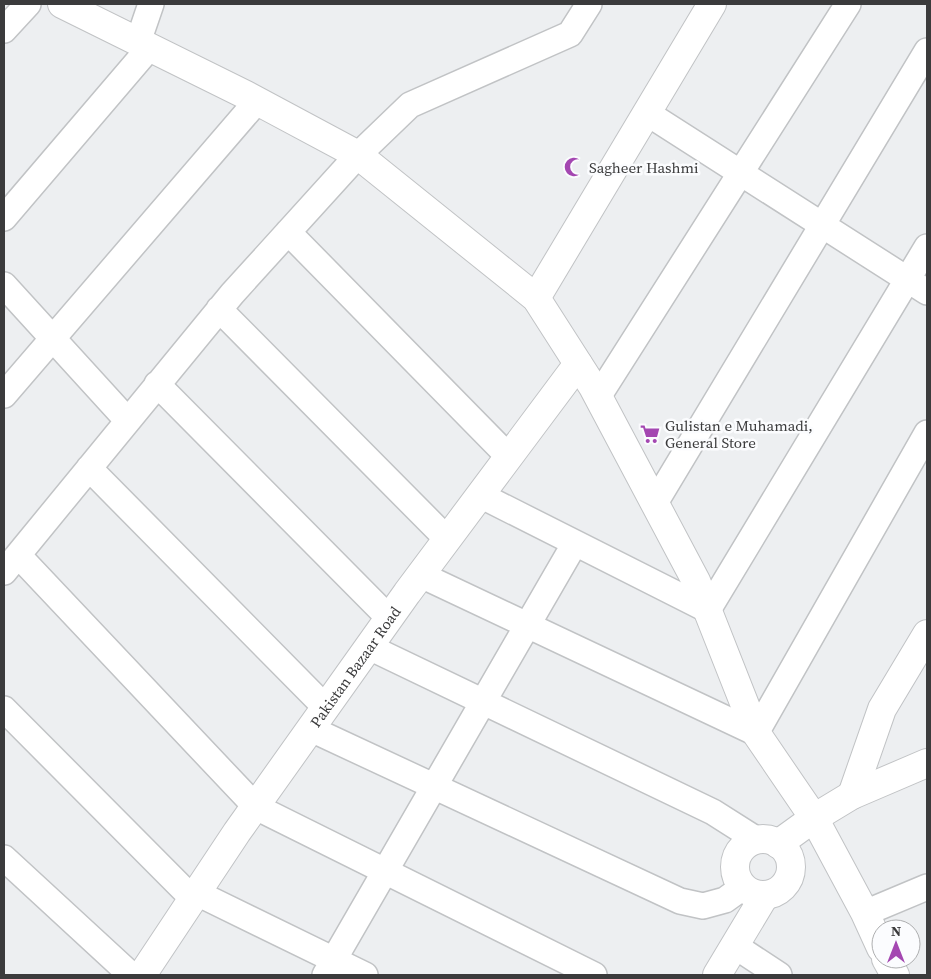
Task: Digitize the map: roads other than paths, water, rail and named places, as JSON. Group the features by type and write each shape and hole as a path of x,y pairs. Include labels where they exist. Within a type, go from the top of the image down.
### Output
{"street":[{"path":"4,30 28,4"},
{"path":"62,4 257,101 358,155 536,298 598,397 696,581 756,734 814,818 871,926"},
{"path":"4,218 144,44 151,4"},
{"path":"588,4 570,34 410,105 358,155 219,309 11,563 256,807 594,975"},
{"path":"536,298 712,4"},
{"path":"598,397 848,4"},
{"path":"655,503 927,51"},
{"path":"4,395 257,101"},
{"path":"647,113 917,286"},
{"path":"288,232 509,457"},
{"path":"708,610 917,286 927,247"},
{"path":"4,285 128,421"},
{"path":"219,309 448,539"},
{"name":"Pakistan Bazaar Road","path":"142,975 256,807 389,618 578,364"},
{"path":"157,384 389,618"},
{"path":"756,734 927,433"},
{"path":"89,468 318,718 434,786 680,901 703,906 754,891 776,892 790,874 790,863 786,853 713,812 369,647"},
{"path":"480,495 708,610"},
{"path":"330,968 575,543"},
{"path":"421,574 756,734"},
{"path":"852,795 882,709 927,634"},
{"path":"4,709 195,896 330,968 365,975"},
{"path":"754,891 736,878 734,865 738,854 746,845 768,842 814,818 852,795 927,763"},
{"path":"4,858 131,975"},
{"path":"865,913 927,887"},
{"path":"717,975 735,946 754,891"},
{"path":"735,946 779,975"}],"place":[{"name":"Sagheer Hashmi","path":"574,167"},
{"name":"Gulistan e Muhamadi, General Store","path":"650,434"}]}
